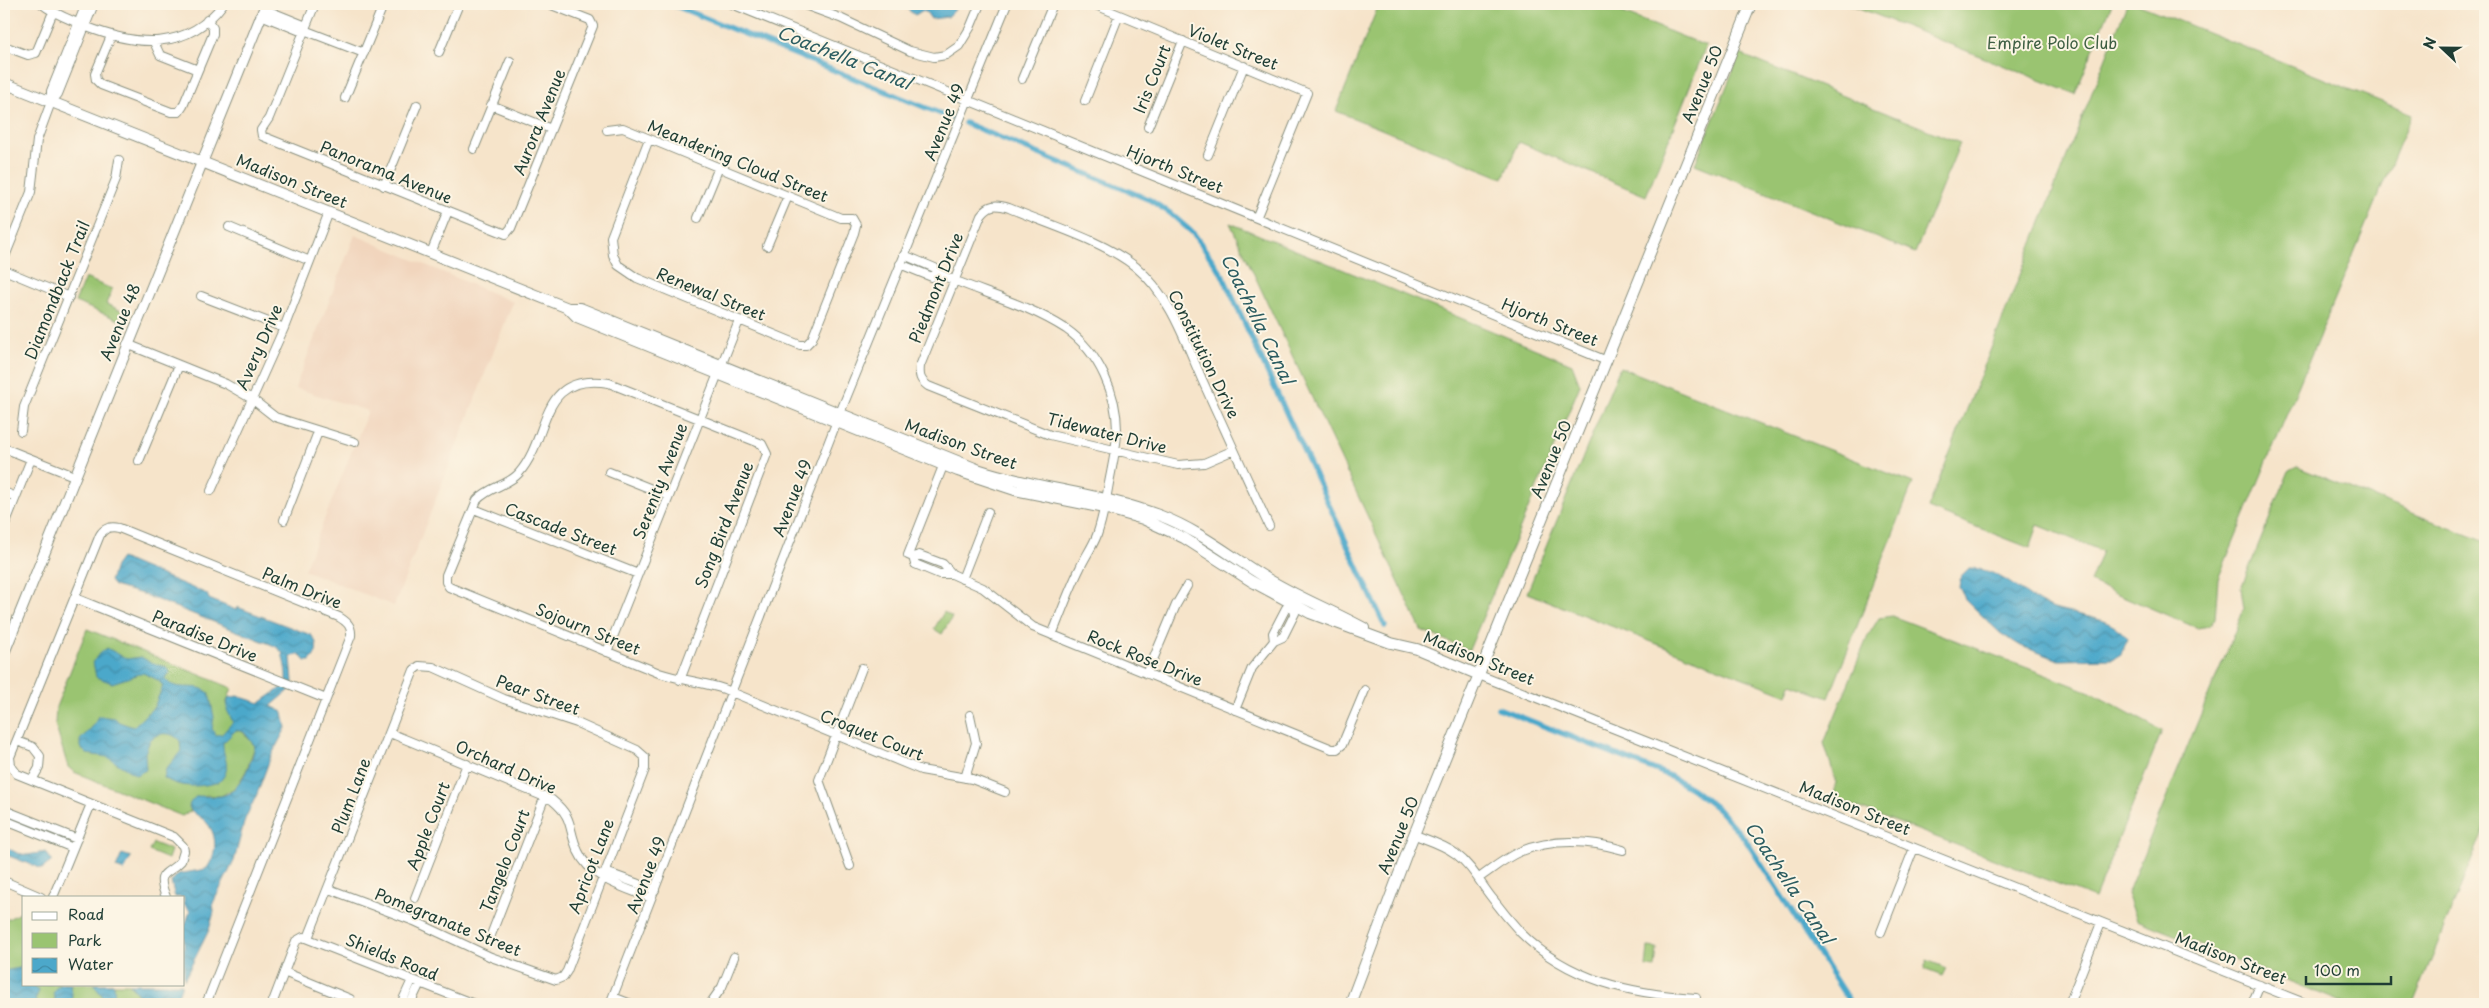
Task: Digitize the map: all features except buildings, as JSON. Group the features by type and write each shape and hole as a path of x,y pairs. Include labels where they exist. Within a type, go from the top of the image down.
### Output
{"main road":[{"name":"Avenue 50","path":"1350,1004 1414,835 1751,4"},
{"name":"Avenue 48","path":"4,653 127,344 264,9"},
{"name":"Madison Street","path":"4,83 568,308 577,317 719,369 1015,490 1149,511 1184,526 1270,580 1392,643"},
{"name":"Madison Street","path":"1105,503 1173,532 1293,606 1337,624 1392,643 1417,649 1479,675"},
{"name":"Avenue 50","path":"1343,1004 1378,926"}],"street":[{"path":"42,4 54,12 82,24 111,36 133,42 154,42 180,36 208,20 223,4"},
{"path":"82,24 86,4"},
{"path":"4,259 31,192 37,140 51,102 51,91 82,24 94,4"},
{"path":"304,29 315,4"},
{"path":"439,52 459,4"},
{"name":"Aurora Avenue","path":"506,234 511,228 593,26 590,20 549,4"},
{"name":"Hjorth Street","path":"732,4 967,101 1257,216 1607,361"},
{"path":"802,4 840,18 910,50 934,57 946,55 955,50 964,40 980,4"},
{"name":"Avenue 49","path":"612,1001 731,692 900,264 1007,4"},
{"path":"1022,79 1054,4"},
{"name":"Violet Street","path":"1093,4 1307,92 1257,216"},
{"path":"345,98 382,8"},
{"path":"264,9 304,29 364,53"},
{"path":"4,46 28,55 36,54 54,12"},
{"path":"1085,100 1120,15"},
{"path":"111,36 95,74 96,80 101,85 166,110 178,112 184,106 213,34 213,28 208,20"},
{"name":"Panorama Avenue","path":"304,29 268,118 261,130 262,136 506,234"},
{"name":"Iris Court","path":"1148,127 1183,41"},
{"path":"154,42 160,55 198,70"},
{"path":"474,149 510,61"},
{"path":"1208,155 1244,66"},
{"path":"384,186 417,105"},
{"path":"491,105 551,129"},
{"name":"Meandering Cloud Street","path":"607,130 623,128 841,218 852,218 856,224 812,339 806,345"},
{"name":"Renewal Street","path":"649,139 611,237 613,255 618,265 637,278 800,345 806,345"},
{"name":"Diamondback Trail","path":"21,431 24,407 116,180 119,160"},
{"path":"698,218 719,168"},
{"path":"767,246 788,196"},
{"name":"Constitution Drive","path":"986,207 994,205 1009,208 1104,247 1135,266 1153,283 1177,325 1269,526"},
{"name":"Piedmont Drive","path":"921,380 919,375 920,366 981,215 986,207"},
{"path":"431,253 448,211"},
{"name":"Avery Drive","path":"211,492 284,328 329,212"},
{"path":"228,227 310,261"},
{"path":"904,255 935,268 938,273 954,281 1050,319 1068,331 1085,347 1102,370 1111,390 1116,411 1117,436 1105,503 1097,536 1079,569 1052,635"},
{"path":"920,272 924,263"},
{"path":"900,264 932,277 938,273"},
{"path":"4,270 69,297"},
{"path":"201,296 284,328"},
{"name":"Serenity Avenue","path":"607,652 739,320"},
{"path":"127,344 226,384 252,399 275,417 355,442"},
{"path":"139,461 178,364"},
{"name":"Tidewater Drive","path":"921,380 928,386 1050,435 1178,465 1204,463 1234,450"},
{"name":"Song Bird Avenue","path":"474,509 485,491 511,480 518,474 526,464 550,405 562,391 574,384 597,381 609,382 762,444 767,454 680,680"},
{"path":"284,520 318,432"},
{"path":"4,448 74,476"},
{"path":"4,527 31,459"},
{"name":"Rock Rose Drive","path":"945,461 910,556 919,555 943,564 952,574 983,588 1033,627 1332,749 1337,749 1342,745 1364,690"},
{"path":"609,472 669,496"},
{"path":"4,492 16,497"},
{"name":"Cascade Street","path":"474,509 638,574"},
{"name":"Sojourn Street","path":"474,509 446,575 448,587 680,680 703,682 731,692"},
{"path":"962,579 988,512"},
{"name":"Palm Drive","path":"166,896 162,887 162,877 166,871 181,861 184,851 180,842 174,837 17,774 11,766 10,757 102,531 115,527 344,620 350,625 351,636 206,1004"},
{"path":"1148,674 1176,605 1187,586"},
{"name":"Paradise Drive","path":"75,598 326,699"},
{"path":"1235,710 1252,668 1274,641 1283,637 1295,613 1293,606 1286,608 1273,632 1274,641"},
{"path":"1280,620 1289,625"},
{"name":"Plum Lane","path":"308,938 329,889 414,670 420,666"},
{"name":"Pear Street","path":"420,666 433,667 504,699 569,720 637,750 645,757"},
{"path":"850,866 819,780 862,668"},
{"name":"Madison Street","path":"1479,675 2307,1004"},
{"name":"Croquet Court","path":"731,692 922,770 965,778 1005,792"},
{"path":"965,778 976,744 970,715"},
{"name":"Orchard Drive","path":"390,734 545,796 557,804 569,818 578,851 584,862 602,875 608,882 651,898"},
{"path":"17,740 32,747 40,756 39,768 32,780"},
{"name":"Apricot Lane","path":"556,980 563,977 567,970 602,875 645,769 645,757"},
{"name":"Apple Court","path":"415,898 467,764"},
{"name":"Tangelo Court","path":"491,935 545,796"},
{"path":"54,896 91,804"},
{"path":"4,810 77,839"},
{"path":"4,820 73,848"},
{"path":"1414,835 1455,853 1479,878 1490,897 1521,932 1556,960 1595,980 1632,992 1696,998"},
{"path":"1479,878 1518,852 1543,845 1595,842 1623,850"},
{"path":"1880,932 1914,848"},
{"name":"Orchard Drive","path":"602,875 611,874 655,890"},
{"path":"4,881 40,896"},
{"name":"Pomegranate Street","path":"329,889 414,921 491,957 556,980"},
{"path":"2069,1004 2101,923"},
{"name":"Shields Road","path":"284,972 294,945 299,938 308,938 474,1004"},
{"path":"710,1004 722,987 734,957"},
{"path":"272,1004 284,972 350,999"},
{"path":"401,1004 416,981"},
{"path":"410,1004 416,981"},
{"path":"2252,1004 2260,985"},
{"path":"612,1001 631,1004"}],"shaded area":[{"path":"355,235 513,302 394,606 304,570 368,411 295,388"}],"green space":[{"path":"1379,4 1601,4 1706,46 1646,196 1519,142 1503,178 1336,111"},
{"name":"Empire Polo Club","path":"1849,4 2112,4 2075,94"},
{"path":"2127,4 2137,4 2412,114 2218,579 2215,618 2210,626 2197,628 2090,582 2102,551 2038,525 2030,548 1928,508"},
{"path":"1740,54 1960,143 1915,253 1695,164"},
{"path":"1230,223 1572,364 1580,385 1469,650 1421,630"},
{"path":"85,278 112,289 106,304 122,311 119,320 75,302"},
{"path":"1620,367 1913,483 1829,698 1791,684 1787,695 1527,593"},
{"path":"2297,467 2485,542 2485,827 2413,1004 2346,1004 2137,920 2127,894 2244,609 2241,588 2289,471"},
{"path":"944,612 952,617 942,634 934,629"},
{"path":"1892,616 2090,692 2162,731 2095,898 1834,798 1836,781 1824,743 1868,636 1879,618"},
{"path":"87,629 232,688 226,704 240,729 255,746 246,771 236,787 221,796 206,795 189,807 191,811 182,816 74,772 68,767 55,724 56,707"},
{"path":"153,843 171,850 168,859 149,851"},
{"path":"20,913 22,914 22,986 132,986 145,1004 4,1004 4,921"},
{"path":"1648,947 1657,948 1655,968 1646,967"},
{"path":"1927,960 1946,968 1942,976 1924,969"}],"water":[{"path":"900,4 953,4 955,10 948,17 931,19 926,12 922,11 915,15"},
{"path":"121,558 207,594 209,599 236,610 237,607 311,635 316,642 316,652 310,661 305,661 299,654 291,657 293,682 291,689 271,706 283,712 286,728 271,756 257,794 245,819 234,861 213,903 214,912 209,930 185,978 185,926 190,911 185,906 185,896 175,896 171,882 178,874 206,869 210,864 215,844 209,825 189,807 192,800 197,796 218,796 231,792 245,774 255,746 244,732 236,730 223,743 227,767 223,777 219,782 198,786 177,784 164,778 166,769 181,751 180,741 170,734 158,735 150,740 145,753 146,770 136,775 107,757 87,754 80,747 80,740 94,725 98,716 115,718 119,722 133,727 154,707 163,686 158,680 143,673 112,683 96,677 93,662 107,648 127,659 141,657 166,667 170,672 165,679 170,683 175,686 198,688 209,693 214,717 212,729 216,735 222,734 233,722 227,710 228,698 237,696 260,703 284,684 286,673 282,652 275,646 142,594 114,586 110,581 115,566"},
{"path":"1969,568 1980,569 1999,576 2044,605 2110,624 2120,630 2128,639 2121,654 2113,659 2059,660 2021,646 2000,633 1965,599 1959,587 1961,576"},
{"path":"4,846 17,853 27,855 46,852 52,861 42,869 4,854"},
{"path":"122,854 131,857 124,871 116,868"},
{"path":"22,967 22,986 35,986 39,991 35,1000 38,1004 4,1004 4,971"},
{"path":"59,986 71,986 72,1004 53,1004 55,999 53,994"},
{"path":"95,986 114,986 115,1001 118,1004 107,1004 109,1000 104,998"},
{"path":"132,986 181,986 175,1004 145,1004"}],"waterway":[{"name":"Coachella Canal","path":"671,4 951,118"},
{"name":"Coachella Canal","path":"965,123 1150,200 1170,213 1194,234 1222,274 1385,626"},
{"name":"Coachella Canal","path":"1498,708 1668,775 1692,789 1718,809 1745,839 1851,1004"}]}
